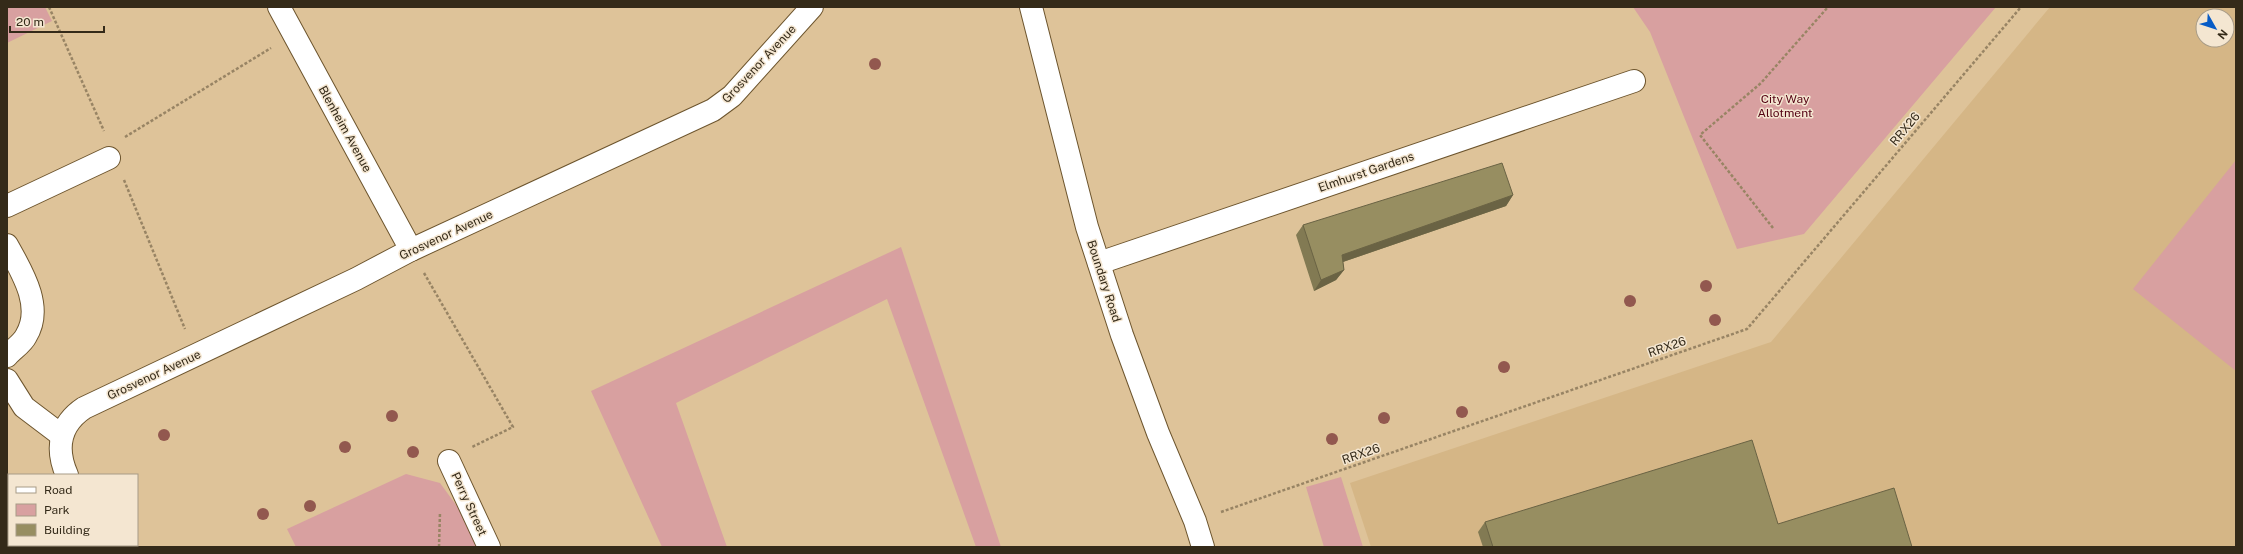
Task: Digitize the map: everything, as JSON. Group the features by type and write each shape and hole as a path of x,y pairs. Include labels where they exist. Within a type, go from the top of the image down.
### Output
{"street":[{"name":"Blenheim Avenue","path":"279,7 411,250"},
{"name":"Grosvenor Avenue","path":"61,435 74,415 84,408 356,279 411,250 713,110 732,96 812,7"},
{"name":"Boundary Road","path":"1032,7 1076,188 1099,264 1158,433 1195,521 1203,547"},
{"name":"Elmhurst Gardens","path":"1099,264 1634,81"},
{"path":"7,206 109,158"},
{"path":"7,245 26,279 34,318 26,337 7,356"},
{"path":"7,380 24,407 61,435 60,452 67,474"},
{"name":"Perry Street","path":"449,461 489,547"}],"path":[{"path":"1773,228 1700,135 1761,83 1828,7"},
{"name":"RRX26","path":"1195,521 1747,329 2021,7"},
{"path":"124,137 294,34"},
{"path":"411,250 513,427 476,444 449,461"}],"shaded area":[{"path":"2050,7 2236,7 2236,547 1371,547 1350,483 1771,342"}],"green space":[{"path":"7,7 45,7 52,21 7,43"},
{"name":"City Way Allotment","path":"1633,7 1996,7 1804,234 1737,249 1650,32"},
{"path":"2236,160 2236,371 2133,289"},
{"path":"901,247 1001,547 976,547 887,299 676,403 727,547 662,547 591,391"},
{"path":"406,474 440,483 467,520 478,547 296,547 287,529"},
{"path":"1341,477 1363,547 1324,547 1306,487"}],"building":[{"path":"1502,163 1513,195 1342,255 1344,270 1321,280 1303,225"},
{"path":"1752,440 1778,524 1894,488 1912,547 1493,547 1485,522"}]}
